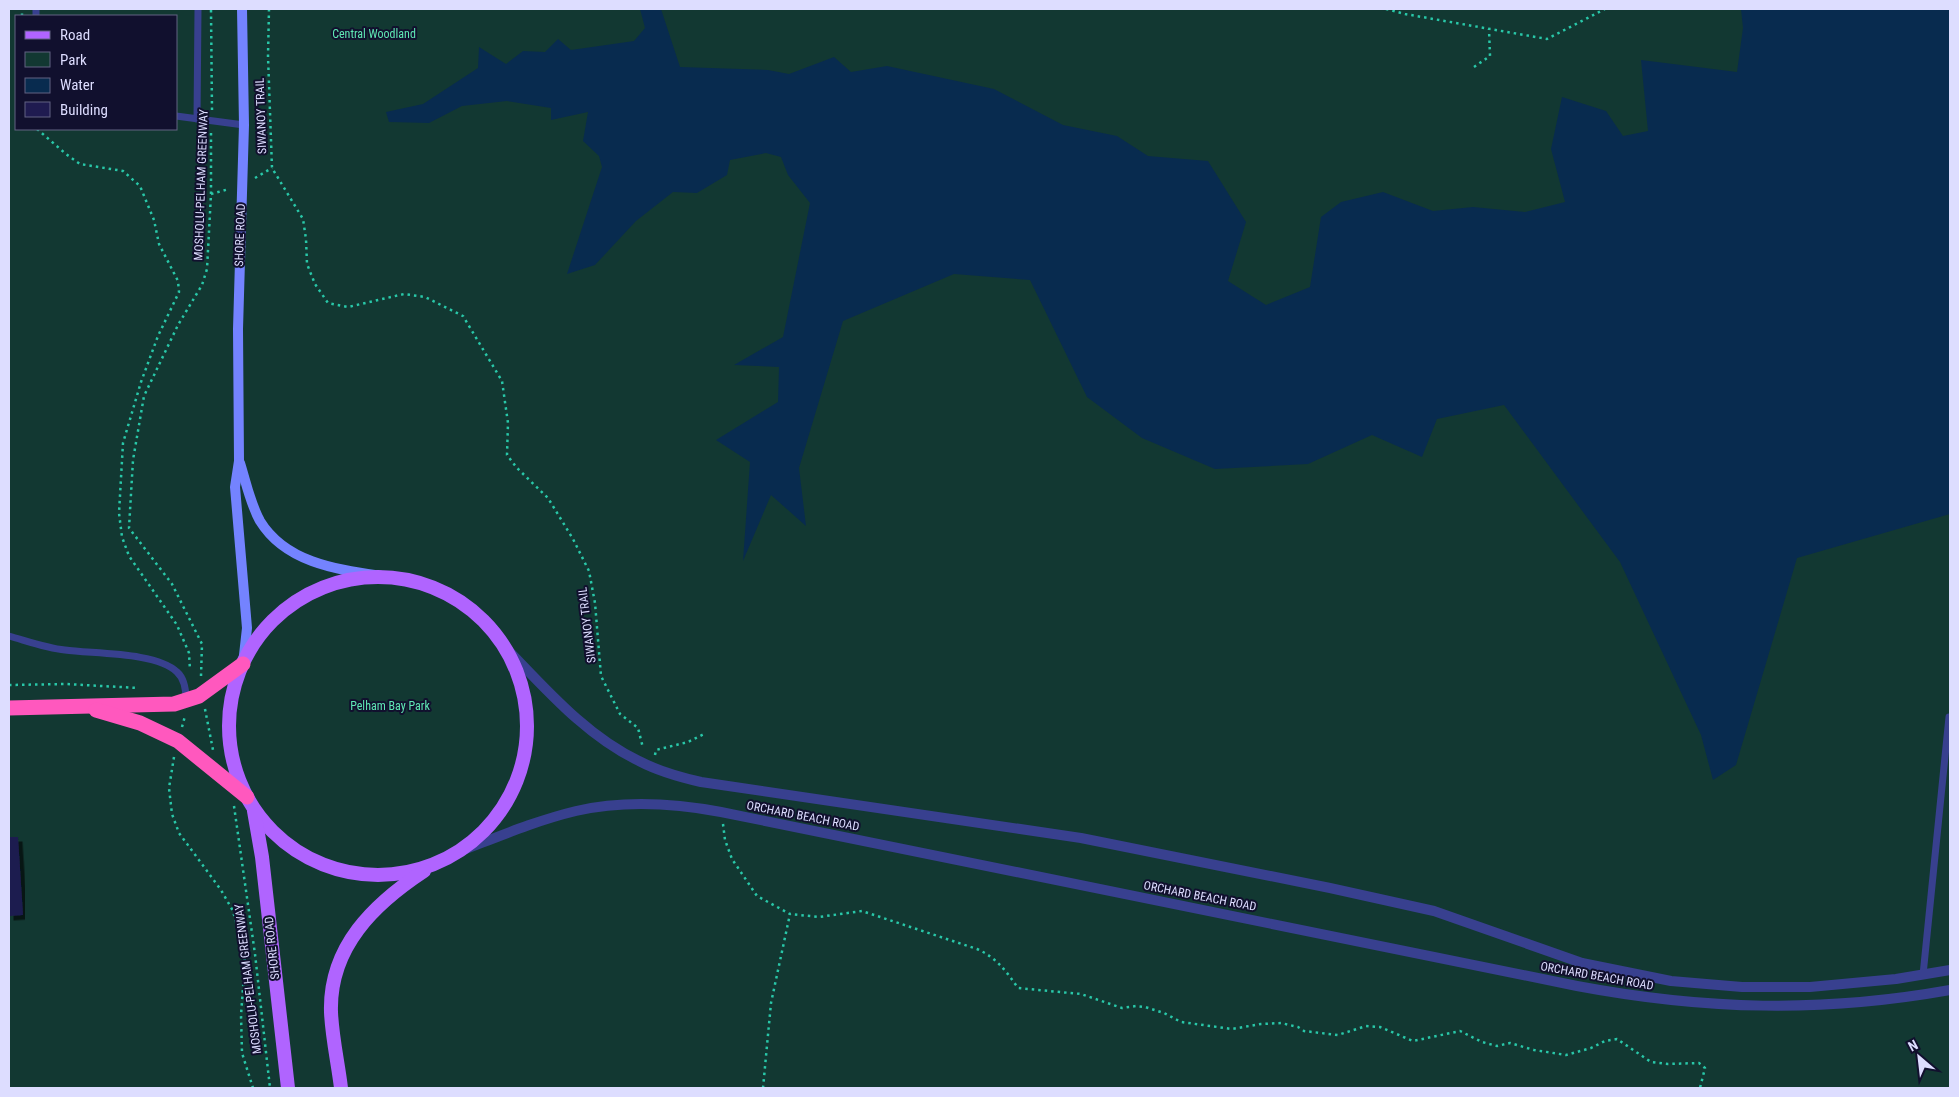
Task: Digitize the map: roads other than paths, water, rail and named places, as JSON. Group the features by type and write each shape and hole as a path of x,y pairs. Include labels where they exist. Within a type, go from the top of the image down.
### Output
{"highway":[{"path":"9,708 161,705 186,701 199,696 242,664"},
{"path":"80,707 129,719 151,727 178,741 245,803"}],"main road":[{"name":"SHORE ROAD","path":"242,9 244,125 238,329 239,461 235,487 246,628 242,664"},
{"name":"SHORE ROAD","path":"239,461 255,511 261,522 283,546 303,558 321,565 388,577"},
{"path":"341,1088 331,1011 332,986 340,961 358,928 372,911 389,896 453,854 485,829 503,806 516,781 524,755 527,728 525,699 517,672 505,647 476,613 454,598 432,587 388,577 361,578 321,588 297,601 265,629 242,664 233,690 229,729 232,759 245,803 284,842 307,857 332,867 360,873 388,874 414,870 440,861"},
{"name":"SHORE ROAD","path":"245,803 262,857 288,1088"}],"street":[{"name":"ORCHARD BEACH ROAD","path":"505,647 581,722 624,753 647,765 681,778 1081,838 1378,898 1462,920 1582,963 1644,977 1706,985 1777,987 1867,982 1950,970"},
{"name":"ORCHARD BEACH ROAD","path":"453,854 555,816 619,804 660,804 721,812 1576,986 1644,998 1743,1006 1800,1006 1871,1002 1950,990"}],"lane":[{"path":"198,9 198,118"},
{"path":"178,116 244,125"},
{"path":"9,636 64,650 150,659 168,665 178,672 185,686 186,701"},
{"path":"1923,975 1949,717"}],"water":[{"path":"640,9 661,9 680,67 768,70 789,74 834,57 851,72 887,66 994,89 1063,125 1117,136 1148,156 1208,161 1246,222 1228,281 1266,305 1310,287 1321,217 1341,202 1383,192 1433,211 1473,207 1525,212 1565,202 1551,149 1562,97 1606,111 1623,136 1648,131 1641,60 1737,72 1743,28 1741,9 1950,9 1950,514 1797,558 1736,765 1713,780 1701,735 1620,562 1504,405 1437,419 1422,457 1372,435 1308,464 1215,469 1142,438 1087,397 1030,280 954,274 843,321 799,468 806,526 771,495 743,561 750,462 716,440 778,402 779,367 734,365 783,337 810,203 788,175 781,157 766,153 730,160 727,175 697,193 673,192 636,221 595,265 567,274 602,167 599,156 583,141 588,112 551,120 551,108 507,101 462,106 429,123 389,122 386,112 423,104 478,68 479,47 506,64 523,51 545,52 558,39 571,50 634,41 645,28"}],"park label":[{"name":"Central Woodland","path":"374,34"},
{"name":"Pelham Bay Park","path":"390,706"}]}
